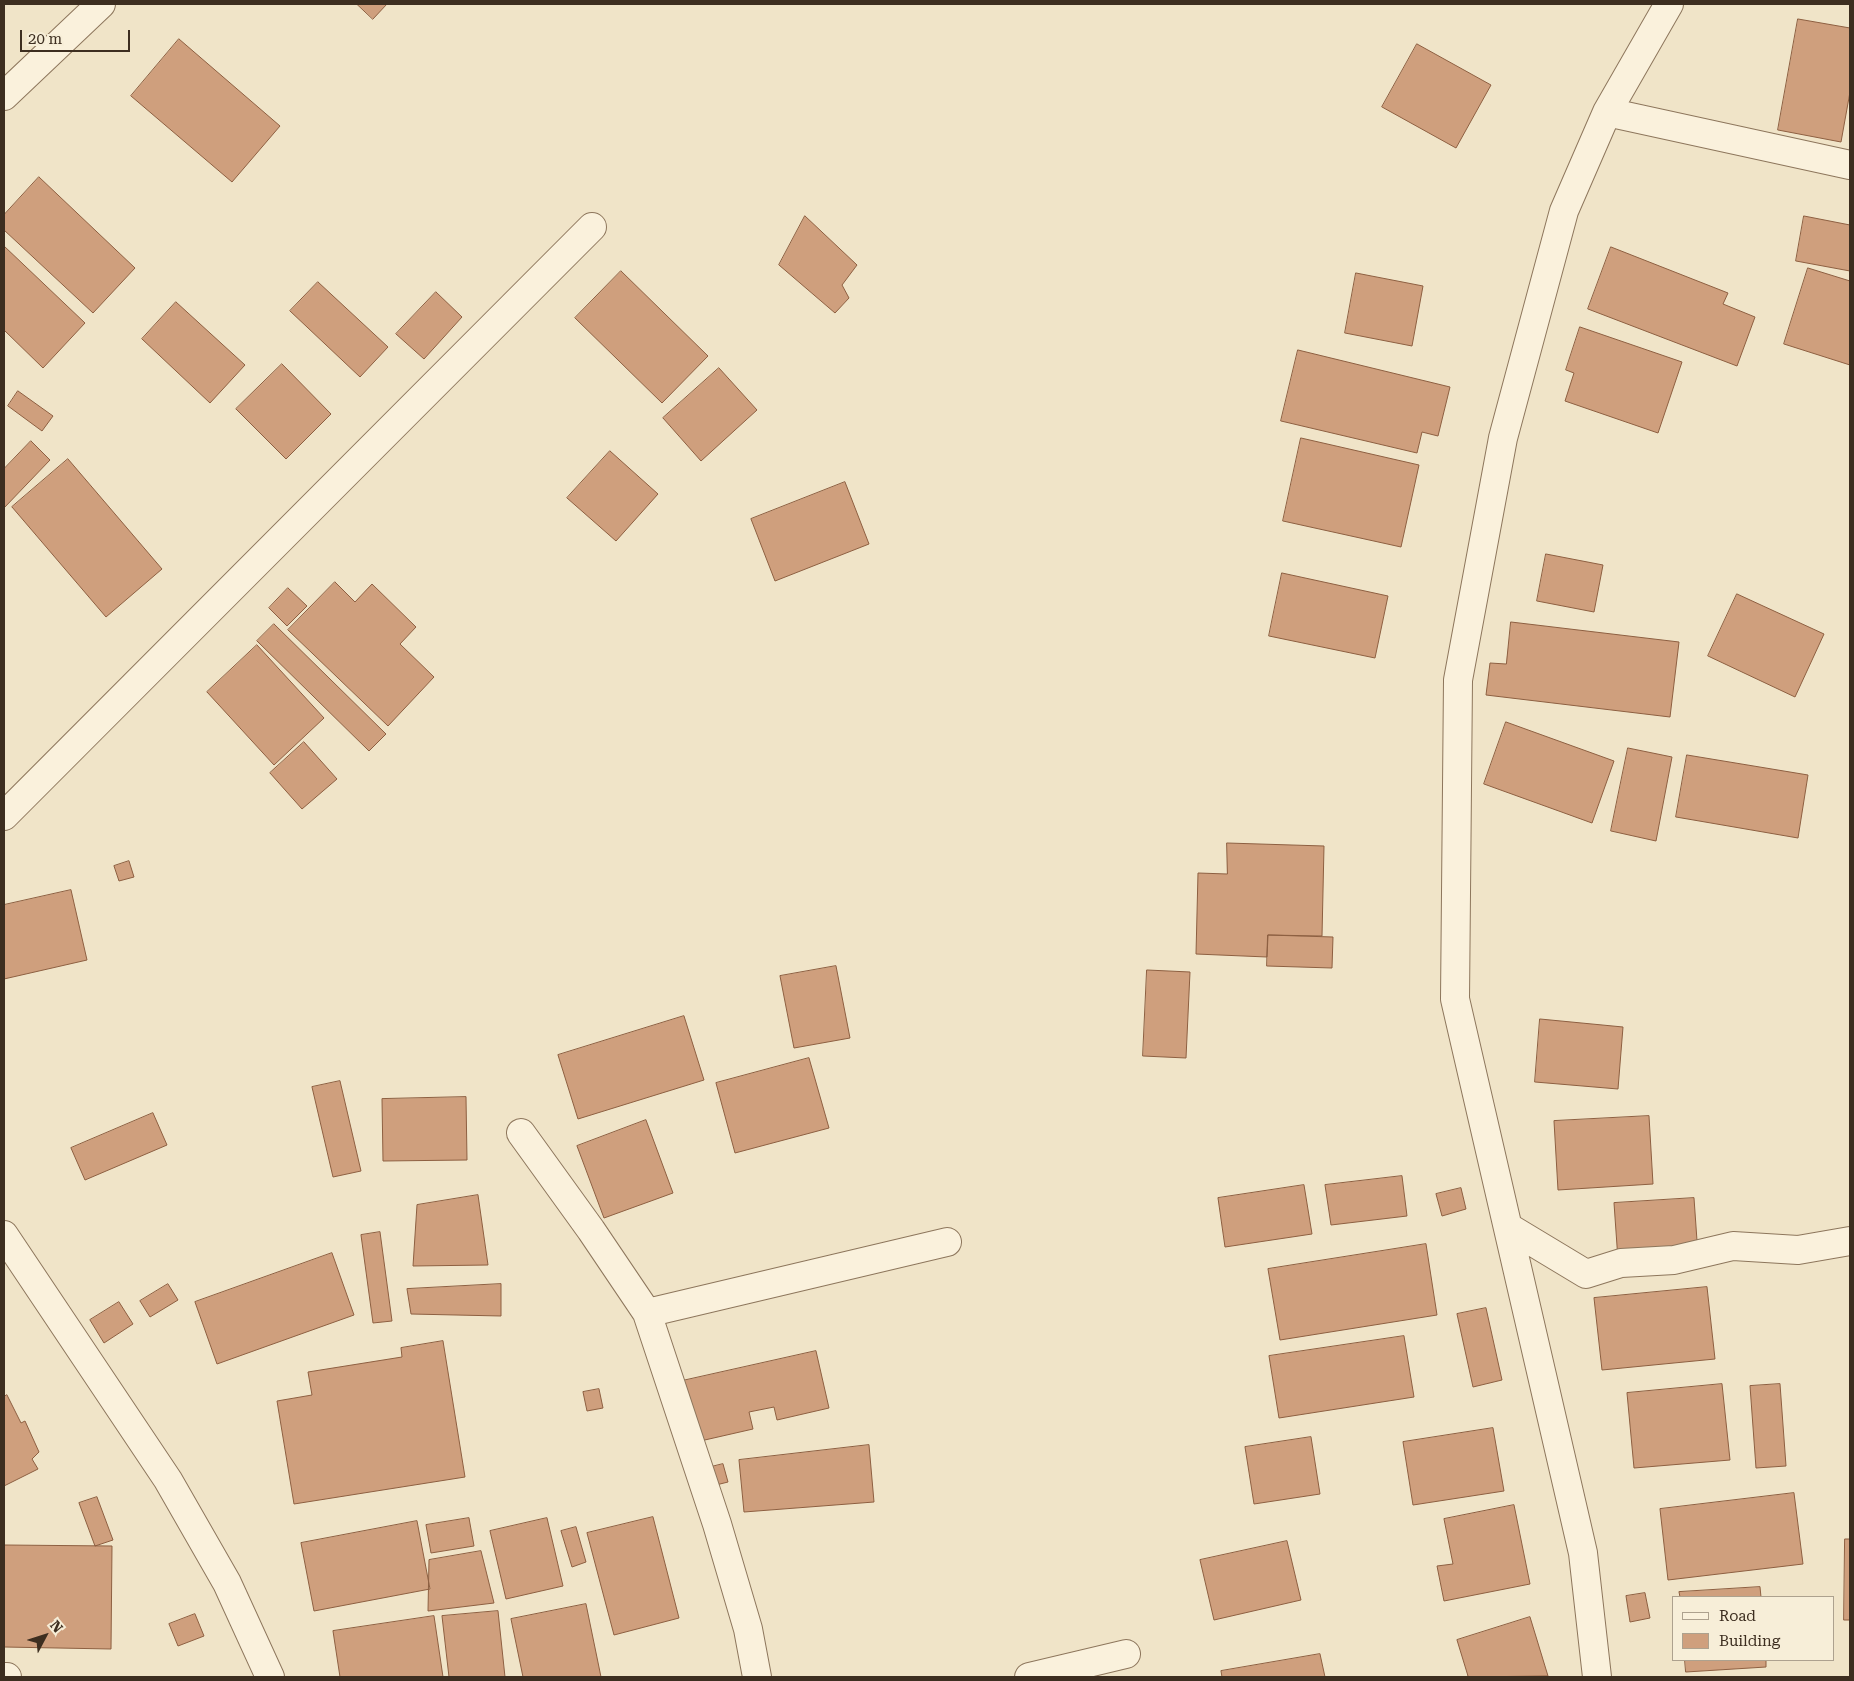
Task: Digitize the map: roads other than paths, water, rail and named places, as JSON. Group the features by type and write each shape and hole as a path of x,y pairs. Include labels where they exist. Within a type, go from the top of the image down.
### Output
{"street":[{"path":"4,96 101,4"},
{"path":"1597,1677 1583,1553 1455,999 1458,680 1503,438 1564,210 1607,112 1669,4"},
{"path":"1607,112 1850,164"},
{"path":"4,816 592,227"},
{"path":"521,1133 591,1230 647,1313 717,1524 748,1630 757,1677"},
{"path":"1508,1227 1586,1274 1621,1262 1674,1260 1733,1246 1798,1250 1850,1241"},
{"path":"4,1235 168,1480 227,1583 270,1677"},
{"path":"647,1313 947,1242"},
{"path":"1029,1677 1126,1654"}]}
